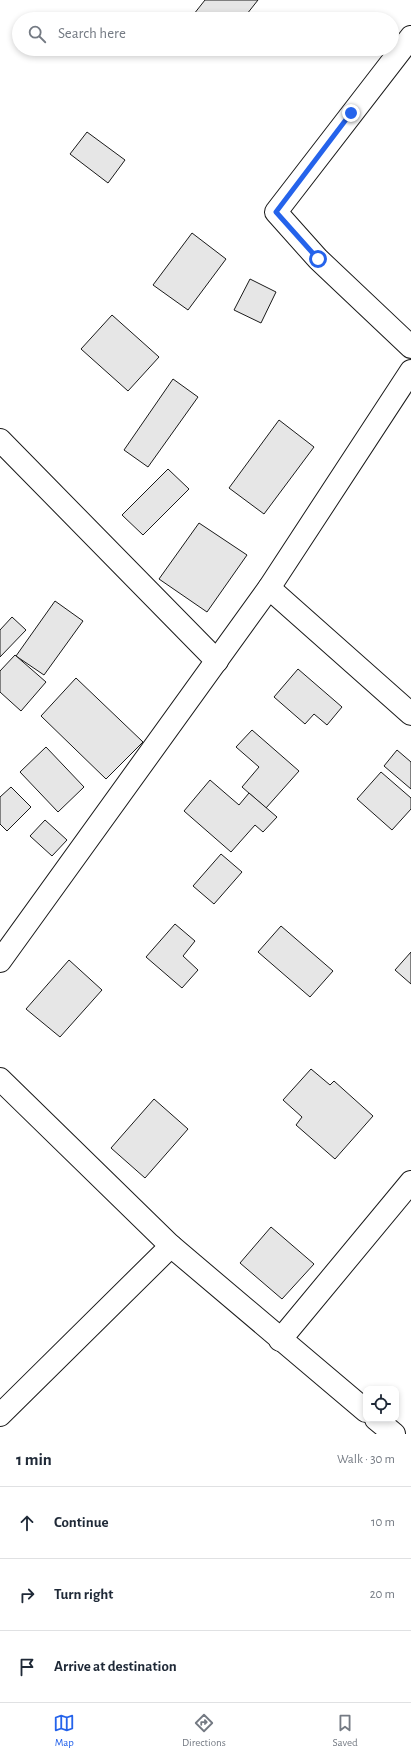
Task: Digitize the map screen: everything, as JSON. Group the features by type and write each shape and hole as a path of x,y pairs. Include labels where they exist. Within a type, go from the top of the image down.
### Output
{"street":[{"path":"399,53 411,37"},
{"path":"396,56 276,212 318,259 411,347"},
{"path":"0,961 269,588 411,371"},
{"path":"0,440 217,661"},
{"path":"269,588 411,714"},
{"path":"0,1079 171,1246 280,1340 363,1409"},
{"path":"280,1340 411,1182"},
{"path":"0,1415 171,1246"},
{"path":"380,1422 394,1434"}],"building":[{"path":"205,0 258,0 249,12 196,12"},
{"path":"87,132 125,160 108,183 70,154"},
{"path":"192,233 226,259 188,310 153,285"},
{"path":"250,279 276,292 261,323 234,310"},
{"path":"112,315 159,357 128,391 81,349"},
{"path":"173,379 198,397 148,467 124,450"},
{"path":"279,420 314,447 264,514 229,488"},
{"path":"168,469 189,489 143,535 122,515"},
{"path":"199,523 247,555 207,612 159,579"},
{"path":"55,601 83,621 44,675 16,656"},
{"path":"12,617 26,630 0,657 0,630"},
{"path":"15,655 46,682 21,711 0,692 0,671"},
{"path":"298,669 342,707 327,725 314,714 305,724 274,697"},
{"path":"76,678 143,742 106,779 41,716"},
{"path":"252,730 299,771 266,808 242,787 259,767 236,747"},
{"path":"46,747 84,787 58,812 20,772"},
{"path":"397,750 411,762 411,789 384,766"},
{"path":"381,772 411,798 411,809 392,830 357,799"},
{"path":"210,780 239,805 249,793 277,817 263,832 255,825 231,852 184,811"},
{"path":"11,787 31,807 7,831 0,824 0,797"},
{"path":"45,820 67,840 52,856 30,836"},
{"path":"221,854 242,872 214,904 193,886"},
{"path":"175,924 195,941 183,956 198,970 182,988 146,957"},
{"path":"281,926 333,971 310,997 258,952"},
{"path":"411,952 411,984 395,970"},
{"path":"69,960 102,990 60,1037 26,1009"},
{"path":"311,1069 330,1085 334,1081 373,1116 335,1159 296,1125 302,1117 283,1100"},
{"path":"154,1099 188,1129 145,1178 111,1148"},
{"path":"271,1227 314,1264 282,1299 240,1263"}],"route":[{"path":"318,259 276,212 351,113"}]}
